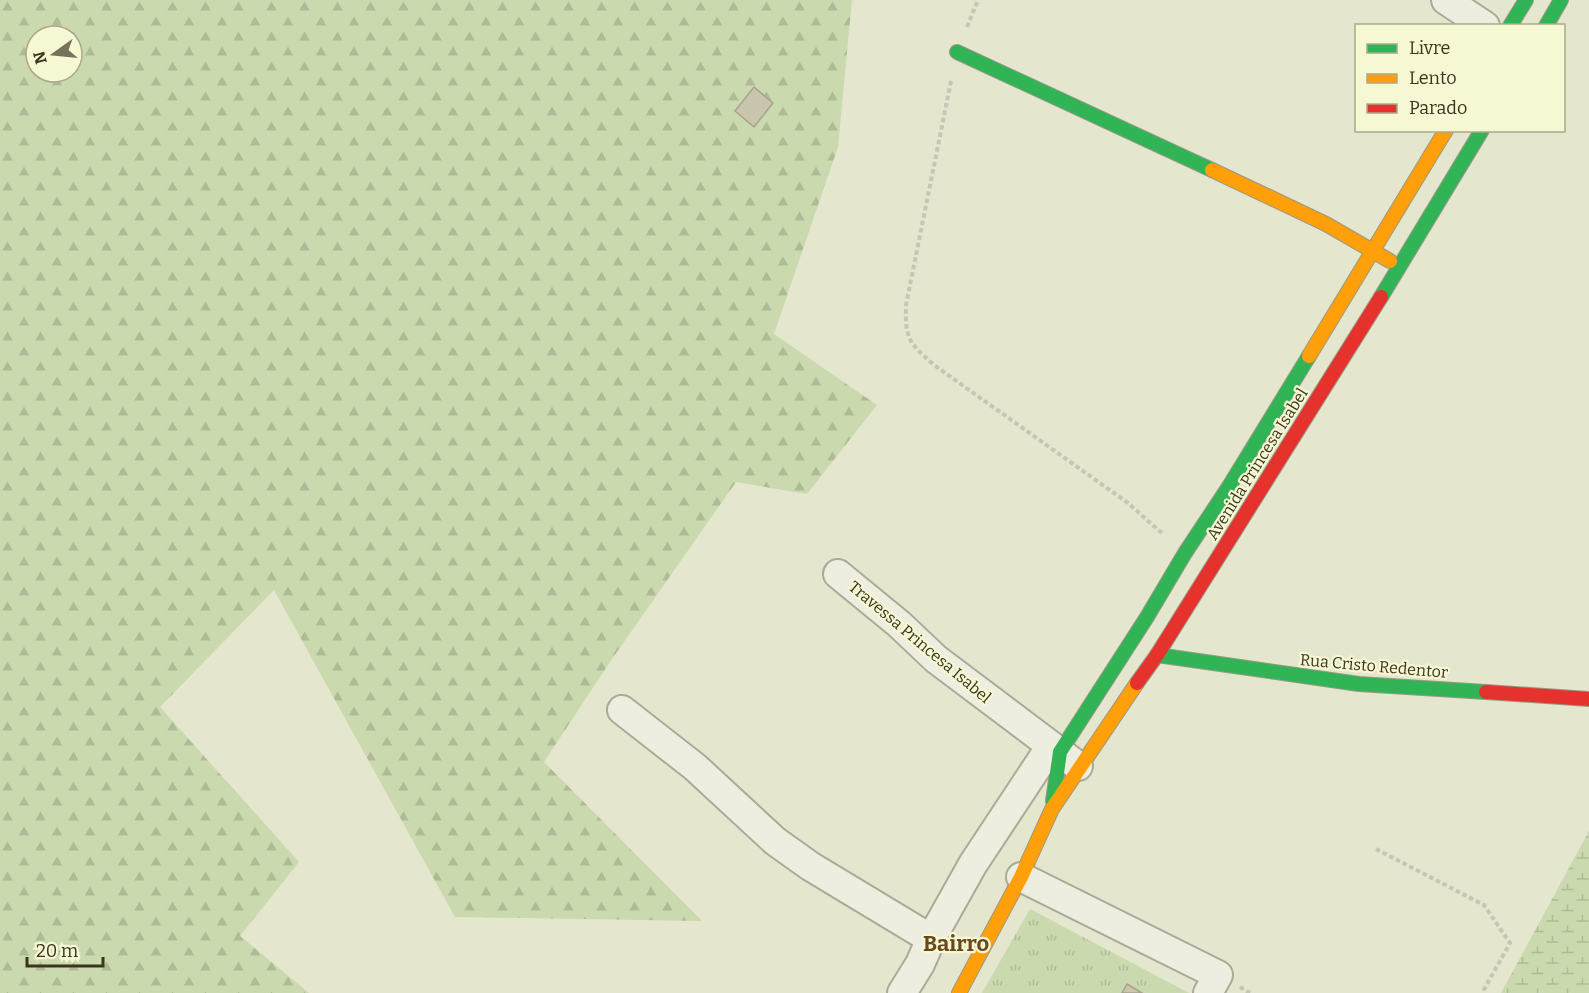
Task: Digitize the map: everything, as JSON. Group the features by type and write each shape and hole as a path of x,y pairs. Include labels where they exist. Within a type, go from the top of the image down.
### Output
{"street":[{"path":"1446,0 1482,24"},
{"path":"1511,24 1526,0"},
{"path":"1547,24 1561,0"},
{"path":"957,52 1146,138 1326,224 1400,266"},
{"name":"Avenida Princesa Isabel","path":"959,993 1021,877 1052,809 1064,755 1095,694 1147,617 1185,553 1230,485 1445,132"},
{"name":"Avenida Princesa Isabel","path":"1052,809 1064,755 1112,719 1157,655 1400,266 1481,132"},
{"name":"Travessa Princesa Isabel","path":"838,574 899,624 936,659 1064,755"},
{"name":"Rua Cristo Redentor","path":"1157,655 1359,684 1589,699"},
{"path":"622,710 695,767 775,841 810,866 931,939"},
{"path":"902,993 973,864 1064,755"},
{"path":"1021,877 1218,975 1208,993"}],"path":[{"path":"978,0 957,52 906,305 905,325 912,346 934,365 1128,503 1185,553"},
{"path":"1376,849 1484,905 1510,943 1482,993"}],"green space":[{"path":"0,0 852,0 838,147 774,334 877,405 807,494 736,482 612,659 544,762 702,921 455,917 274,590 160,707 299,862 240,936 309,993 0,993"},
{"path":"1589,831 1589,993 1501,993"},
{"path":"1030,909 1189,993 982,993"}],"building":[{"path":"754,87 773,103 754,127 735,111"},
{"path":"1127,984 1142,993 1122,993"}],"traffic: fast":[{"path":"1511,24 1526,0"},
{"path":"1547,24 1561,0"},
{"path":"957,52 1212,170"},
{"path":"1381,297 1481,132"},
{"path":"1053,801 1060,752 1309,356"},
{"path":"1157,655 1359,684 1486,692"}],"traffic: slow":[{"path":"1309,356 1445,132"},
{"path":"1212,170 1326,224 1390,261"},
{"path":"959,993 1021,877 1052,809 1137,683"}],"traffic: jam":[{"path":"1137,683 1157,655 1381,297"},
{"path":"1486,692 1589,699"}],"district":[{"name":"Bairro","path":"956,943"}]}
